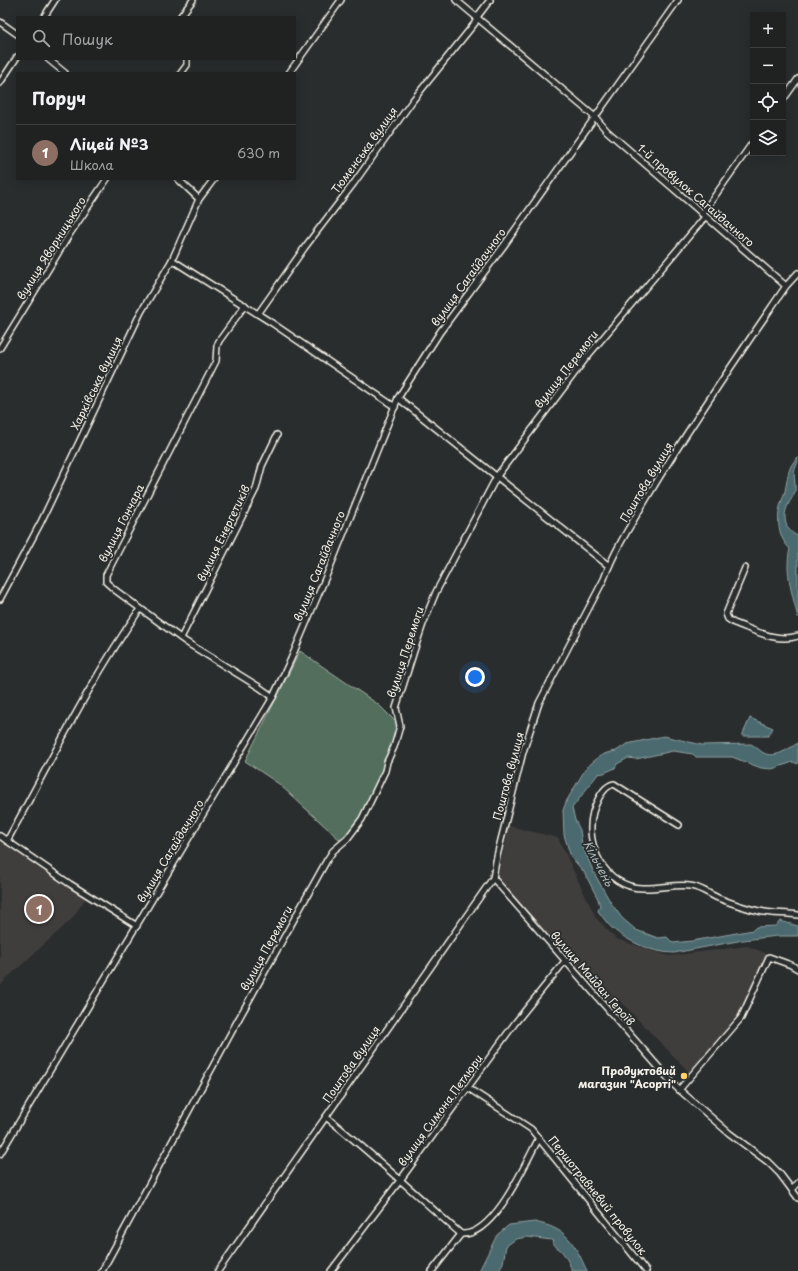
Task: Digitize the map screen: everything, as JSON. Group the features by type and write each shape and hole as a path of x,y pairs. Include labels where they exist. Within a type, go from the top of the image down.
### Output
{"street":[{"path":"45,16 55,0"},
{"path":"181,16 192,0"},
{"path":"290,72 341,0"},
{"name":"1-й провулок Сагайдачного","path":"456,0 595,118 607,131 786,286"},
{"name":"Тюменська вулиця","path":"258,314 305,247 354,183 413,100 475,23 477,17 490,0"},
{"name":"вулиця Сагайдачного","path":"0,1154 273,697 315,602 398,398 440,332 595,118 678,0"},
{"path":"0,22 16,33"},
{"path":"0,83 16,59"},
{"path":"49,60 64,72"},
{"path":"182,72 187,65 187,60"},
{"path":"786,96 798,79"},
{"name":"вулиця Перемоги","path":"102,1271 234,1026 327,860 347,839 362,819 385,771 387,762 394,747 400,726 396,708 431,604 461,542 497,476 586,358 704,215 750,146"},
{"name":"вулиця Яворницького","path":"0,348 71,232 106,180"},
{"path":"179,180 199,199"},
{"name":"Харківська вулиця","path":"0,599 41,522 141,312 172,260 199,199 213,180"},
{"path":"172,260 245,305 395,407"},
{"name":"Поштова вулиця","path":"218,1271 493,878 497,856 523,752 540,704 604,579 609,566 670,458 786,286 797,276"},
{"name":"вулиця Гончара","path":"245,305 219,341 217,346 216,361 106,575 106,582 110,587 181,638 273,697"},
{"path":"398,398 609,566"},
{"name":"вулиця Енергетиків","path":"181,638 256,489 262,466 277,435"},
{"path":"745,568 726,614 728,619 734,623 772,637 783,639 798,636"},
{"path":"7,841 72,722 140,609"},
{"path":"679,825 614,784 610,785 605,790 595,805 591,821 591,841 594,850 611,875 617,881 625,885 640,888 690,886 701,889 719,898 760,911 798,915"},
{"path":"0,836 70,884 137,926"},
{"name":"вулиця Майдан Героїв","path":"493,878 600,1002 679,1090 729,1133 768,1162 780,1174 798,1198"},
{"path":"679,1090 741,1018 769,957 798,968"},
{"name":"вулиця Симона Петлюри","path":"331,1271 401,1179 515,1023 565,961"},
{"path":"468,1088 531,1129 539,1138"},
{"path":"326,1117 401,1179 461,1234 432,1271"},
{"name":"Першотравневий провулок","path":"461,1234 467,1235 476,1231 498,1212 539,1138 646,1271"},
{"path":"792,1190 798,1183"}],"shaded area":[{"path":"509,826 558,838 596,918 616,939 669,956 747,946 765,953 766,962 741,1012 690,1073 618,999 609,1007 581,978 501,881 498,876"},
{"path":"0,840 85,899 72,919 6,979 0,987"}],"green space":[{"path":"300,651 379,705 398,724 381,773 359,822 341,841 279,784 245,761"}],"water":[{"path":"798,457 798,462 794,472 795,491 786,510 785,519 790,531 798,536 798,618 789,575 788,557 790,549 783,539 778,521 779,509 785,491 788,473 794,461"},
{"path":"750,718 773,728 768,736 742,736"},
{"path":"664,736 702,745 751,744 762,752 771,755 781,753 798,743 798,764 793,762 772,769 761,768 732,757 696,757 693,754 673,751 636,759 628,758 617,764 615,768 598,774 572,808 575,820 580,830 582,844 594,873 611,903 622,918 636,930 658,938 667,937 673,943 753,930 756,927 776,926 780,921 798,926 798,936 778,936 743,940 674,953 666,953 642,946 619,934 607,923 598,911 600,906 598,899 584,872 571,857 564,835 563,810 567,800 586,768 600,756 616,751 627,744"},
{"path":"535,1222 553,1228 567,1236 575,1247 587,1271 572,1271 564,1255 552,1240 527,1237 516,1239 506,1246 503,1263 498,1271 479,1271 497,1235 509,1225"}],"place":[{"name":"Ліцей №3","path":"39,909"},
{"name":"Продуктовий магазин \"Асорті\"","path":"684,1076"}],"water label":[{"name":"Кільчень","path":"599,863"}]}
